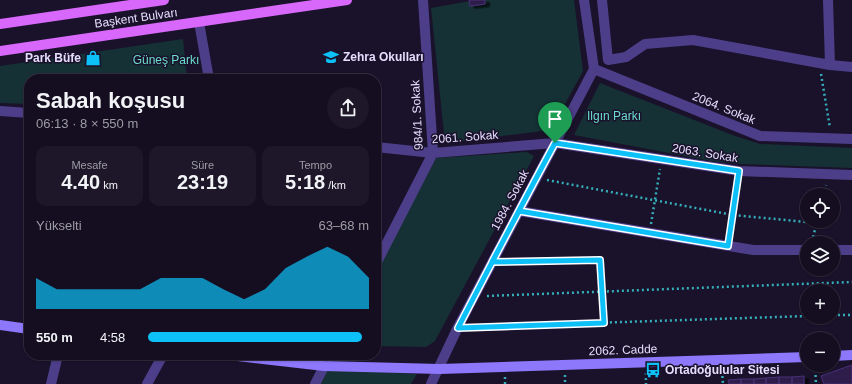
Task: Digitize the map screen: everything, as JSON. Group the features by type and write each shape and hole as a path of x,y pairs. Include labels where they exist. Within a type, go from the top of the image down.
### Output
{"main road":[{"name":"Başkent Bulvarı","path":"0,24 164,0"},
{"name":"Başkent Bulvarı","path":"0,51 347,0"}],"street":[{"name":"984/1. Sokak","path":"381,254 433,153 423,0"},
{"path":"584,0 594,69"},
{"path":"602,0 608,60 626,57 645,44 693,40 830,65 852,67"},
{"path":"828,0 830,65"},
{"path":"199,22 208,74"},
{"name":"2064. Sokak","path":"594,69 760,136 852,139"},
{"name":"1984. Sokak","path":"431,384 440,369 474,296 594,69"},
{"path":"0,111 24,113"},
{"name":"2061. Sokak","path":"381,148 433,153 555,143"},
{"name":"2063. Sokak","path":"555,143 739,171 852,175"},
{"path":"519,211 753,250 800,250"},
{"path":"840,250 852,250"},
{"path":"0,325 24,328"},
{"path":"840,356 852,355"},
{"name":"2062. Cadde","path":"272,360 324,366 440,369 800,357"},
{"path":"52,384 57,360"},
{"path":"147,384 160,360"},
{"path":"315,384 327,360"}],"path":[{"path":"820,63 831,138"},
{"path":"649,233 662,159"},
{"path":"728,246 739,171"},
{"path":"536,178 733,215 800,221"},
{"path":"492,262 600,260 604,323"},
{"path":"474,296 852,282"},
{"path":"840,315 852,315"},
{"path":"458,328 800,316"},
{"path":"816,372 816,384"}],"green space":[{"path":"476,0 574,0 583,71 551,130 445,143 431,8"},
{"name":"Güneş Parkı","path":"183,39 186,74 24,74 24,104 0,103 0,66"},
{"name":"Ilgın Parkı","path":"600,83 735,136 760,144 852,148 852,168 740,164 711,161 574,135"},
{"path":"527,152 534,156 435,341 426,347 381,346 381,262 436,158"},
{"path":"332,370 417,374 411,384 314,384 324,371"}],"building":[{"path":"469,0 485,0 485,4 470,6"},
{"path":"852,365 852,384 824,384 821,376 832,372 840,372 840,369"},
{"path":"804,376 804,384 792,384 792,377"},
{"path":"779,377 779,384 766,384 766,378"},
{"path":"779,377 792,377 792,384 779,384"},
{"path":"766,378 766,384 754,384 754,379"},
{"path":"741,379 741,384 729,384 728,380"},
{"path":"741,379 754,379 754,384 741,384"}],"place":[{"name":"Zehra Okulları","path":"331,57"},
{"name":"Park Büfe","path":"93,58"},
{"name":"Ortadoğulular Sitesi","path":"653,370"}],"route":[{"path":"555,143 536,178 492,262 458,328 604,323 600,260 492,262 519,211 728,246 739,171 555,143"}]}
